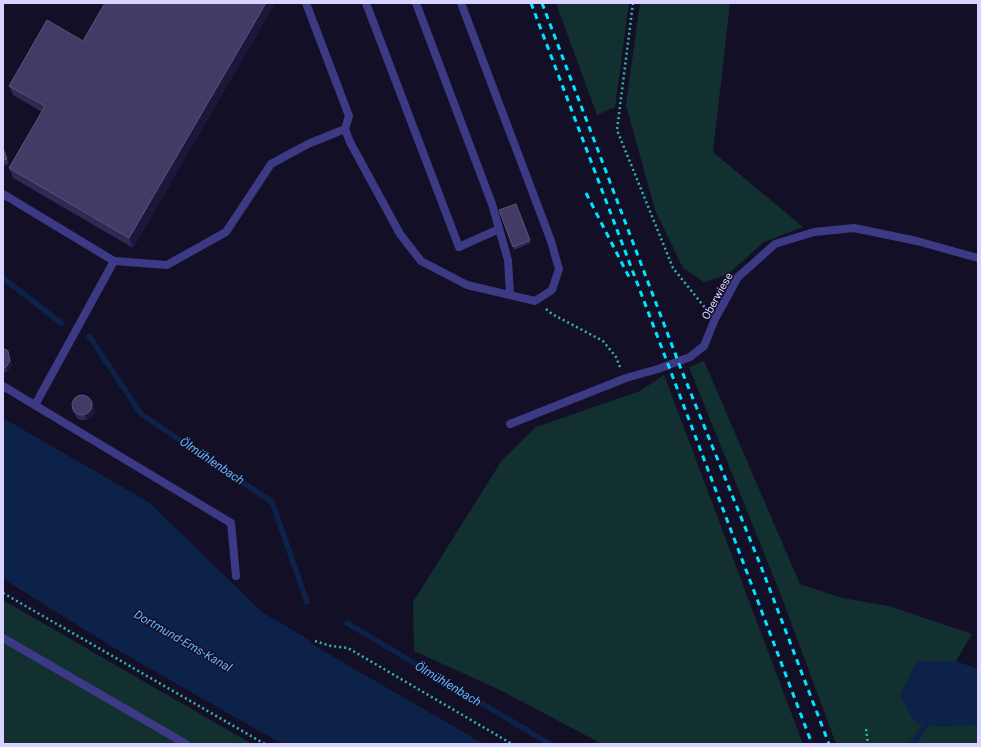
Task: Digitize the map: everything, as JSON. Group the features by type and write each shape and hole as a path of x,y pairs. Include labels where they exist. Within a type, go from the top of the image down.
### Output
{"lane":[{"path":"306,3 349,116 345,129 350,142 400,234 421,261 467,285 535,301 552,290 559,270 551,241 462,3"},
{"path":"366,3 459,247 499,229"},
{"path":"416,3 492,204 508,260 510,295"},
{"path":"3,194 114,261 168,265 226,232 271,164 308,144 345,129"},
{"name":"Oberwiese","path":"510,424 626,378 658,369 690,357 704,346 715,319 738,277 775,244 814,232 854,228 917,241 978,258"},
{"path":"35,405 114,261"},
{"path":"3,386 231,523 236,576"},
{"path":"3,638 186,744"}],"path":[{"path":"633,3 617,130 673,268 690,291 715,319"},
{"path":"535,301 552,314 603,341 616,357 626,378"},
{"path":"3,592 265,744"},
{"path":"315,641 330,646 348,648 512,744"},
{"path":"866,728 868,744"}],"green space":[{"path":"556,3 629,3 615,107 597,115"},
{"path":"640,3 730,3 713,152 803,227 764,242 727,275 704,282 683,268 655,210 626,105"},
{"path":"704,361 800,584 842,598 889,606 972,634 956,661 917,662 964,725 978,725 978,744 836,744 782,598 689,367"},
{"path":"664,375 803,744 602,744 500,690 414,651 413,602 502,460 536,427 640,391"},
{"path":"3,600 252,744 3,744"}],"water":[{"name":"Dortmund-Ems-Kanal","path":"3,418 150,503 262,612 308,639 309,642 339,660 484,744 282,744 121,652 3,579"},
{"path":"917,661 956,661 978,669 978,725 939,727 915,723 900,695"}],"building":[{"path":"105,3 266,3 129,238 9,168 45,106 9,86 47,20 83,41"},
{"path":"3,148 7,159 3,160"},
{"path":"516,204 530,240 513,247 499,210"},
{"path":"3,348 8,351 10,361 6,367 3,368"},
{"path":"78,395 86,395 92,401 92,409 86,415 78,415 72,409 72,401"}],"waterway":[{"name":"Ölmühlenbach","path":"3,278 61,323"},
{"name":"Ölmühlenbach","path":"89,336 141,414 272,502 307,602"},
{"name":"Ölmühlenbach","path":"347,623 550,744"},
{"name":"Ölmühlenbach","path":"912,744 926,725"}],"railway":[{"path":"531,3 812,744"},
{"path":"542,3 681,369 762,569 829,744"},
{"path":"586,193 630,279"}]}
